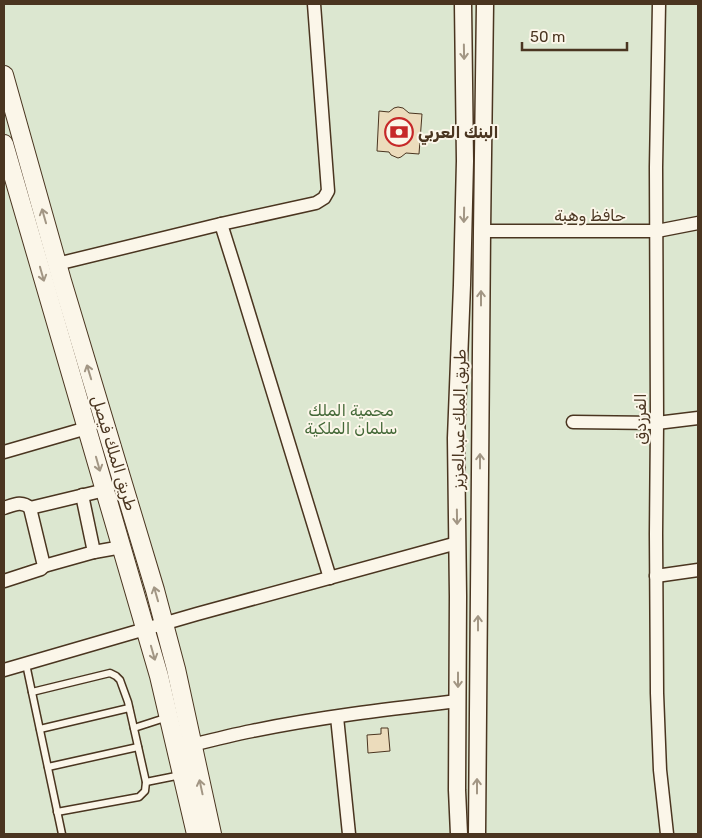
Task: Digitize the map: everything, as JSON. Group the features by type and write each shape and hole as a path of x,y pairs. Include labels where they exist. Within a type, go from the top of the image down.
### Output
{"main road":[{"name":"طريق الملك فيصل","path":"4,75 57,264 164,624 176,669 212,834"},
{"name":"طريق الملك فيصل","path":"4,144 160,676 196,834"}],"street":[{"path":"57,264 316,202 324,198 328,192 314,4"},
{"name":"طريق الملك عبدالعزيز","path":"459,834 457,790 458,543 456,438 465,161 463,4"},
{"name":"طريق الملك عبدالعزيز","path":"477,834 485,4"},
{"name":"الفرزدق","path":"659,4 656,166 657,693 660,770 667,834"},
{"name":"حافظ وهبة","path":"482,231 657,231 698,223"},
{"path":"221,224 330,578"},
{"path":"573,422 657,422 698,418"},
{"path":"4,452 87,428"},
{"path":"30,508 105,490"},
{"path":"82,495 94,552"},
{"path":"4,508 23,503 30,508 44,566"},
{"path":"4,670 458,543"},
{"path":"4,580 94,552 122,547"},
{"path":"656,576 698,570"},
{"path":"192,745 253,731 336,717 458,701"},
{"path":"336,717 349,834"}],"lane":[{"path":"26,664 62,834"},
{"path":"32,692 110,673 116,676 120,680 129,708 146,782 145,791 139,797 57,812"},
{"path":"40,729 129,708"},
{"path":"134,728 169,717"},
{"path":"48,767 138,747"},
{"path":"146,782 182,775"}],"green space":[{"name":"محمية الملك سلمان الملكية","path":"4,4 698,4 698,834 4,834"}],"building":[{"name":"البنك العربي","path":"398,107 403,108 409,113 422,114 419,154 406,153 398,158 389,152 377,151 379,111 389,112"},
{"path":"381,728 388,728 390,751 368,753 367,735 381,734"}],"place":[{"name":"البنك العربي","path":"399,132"}]}
